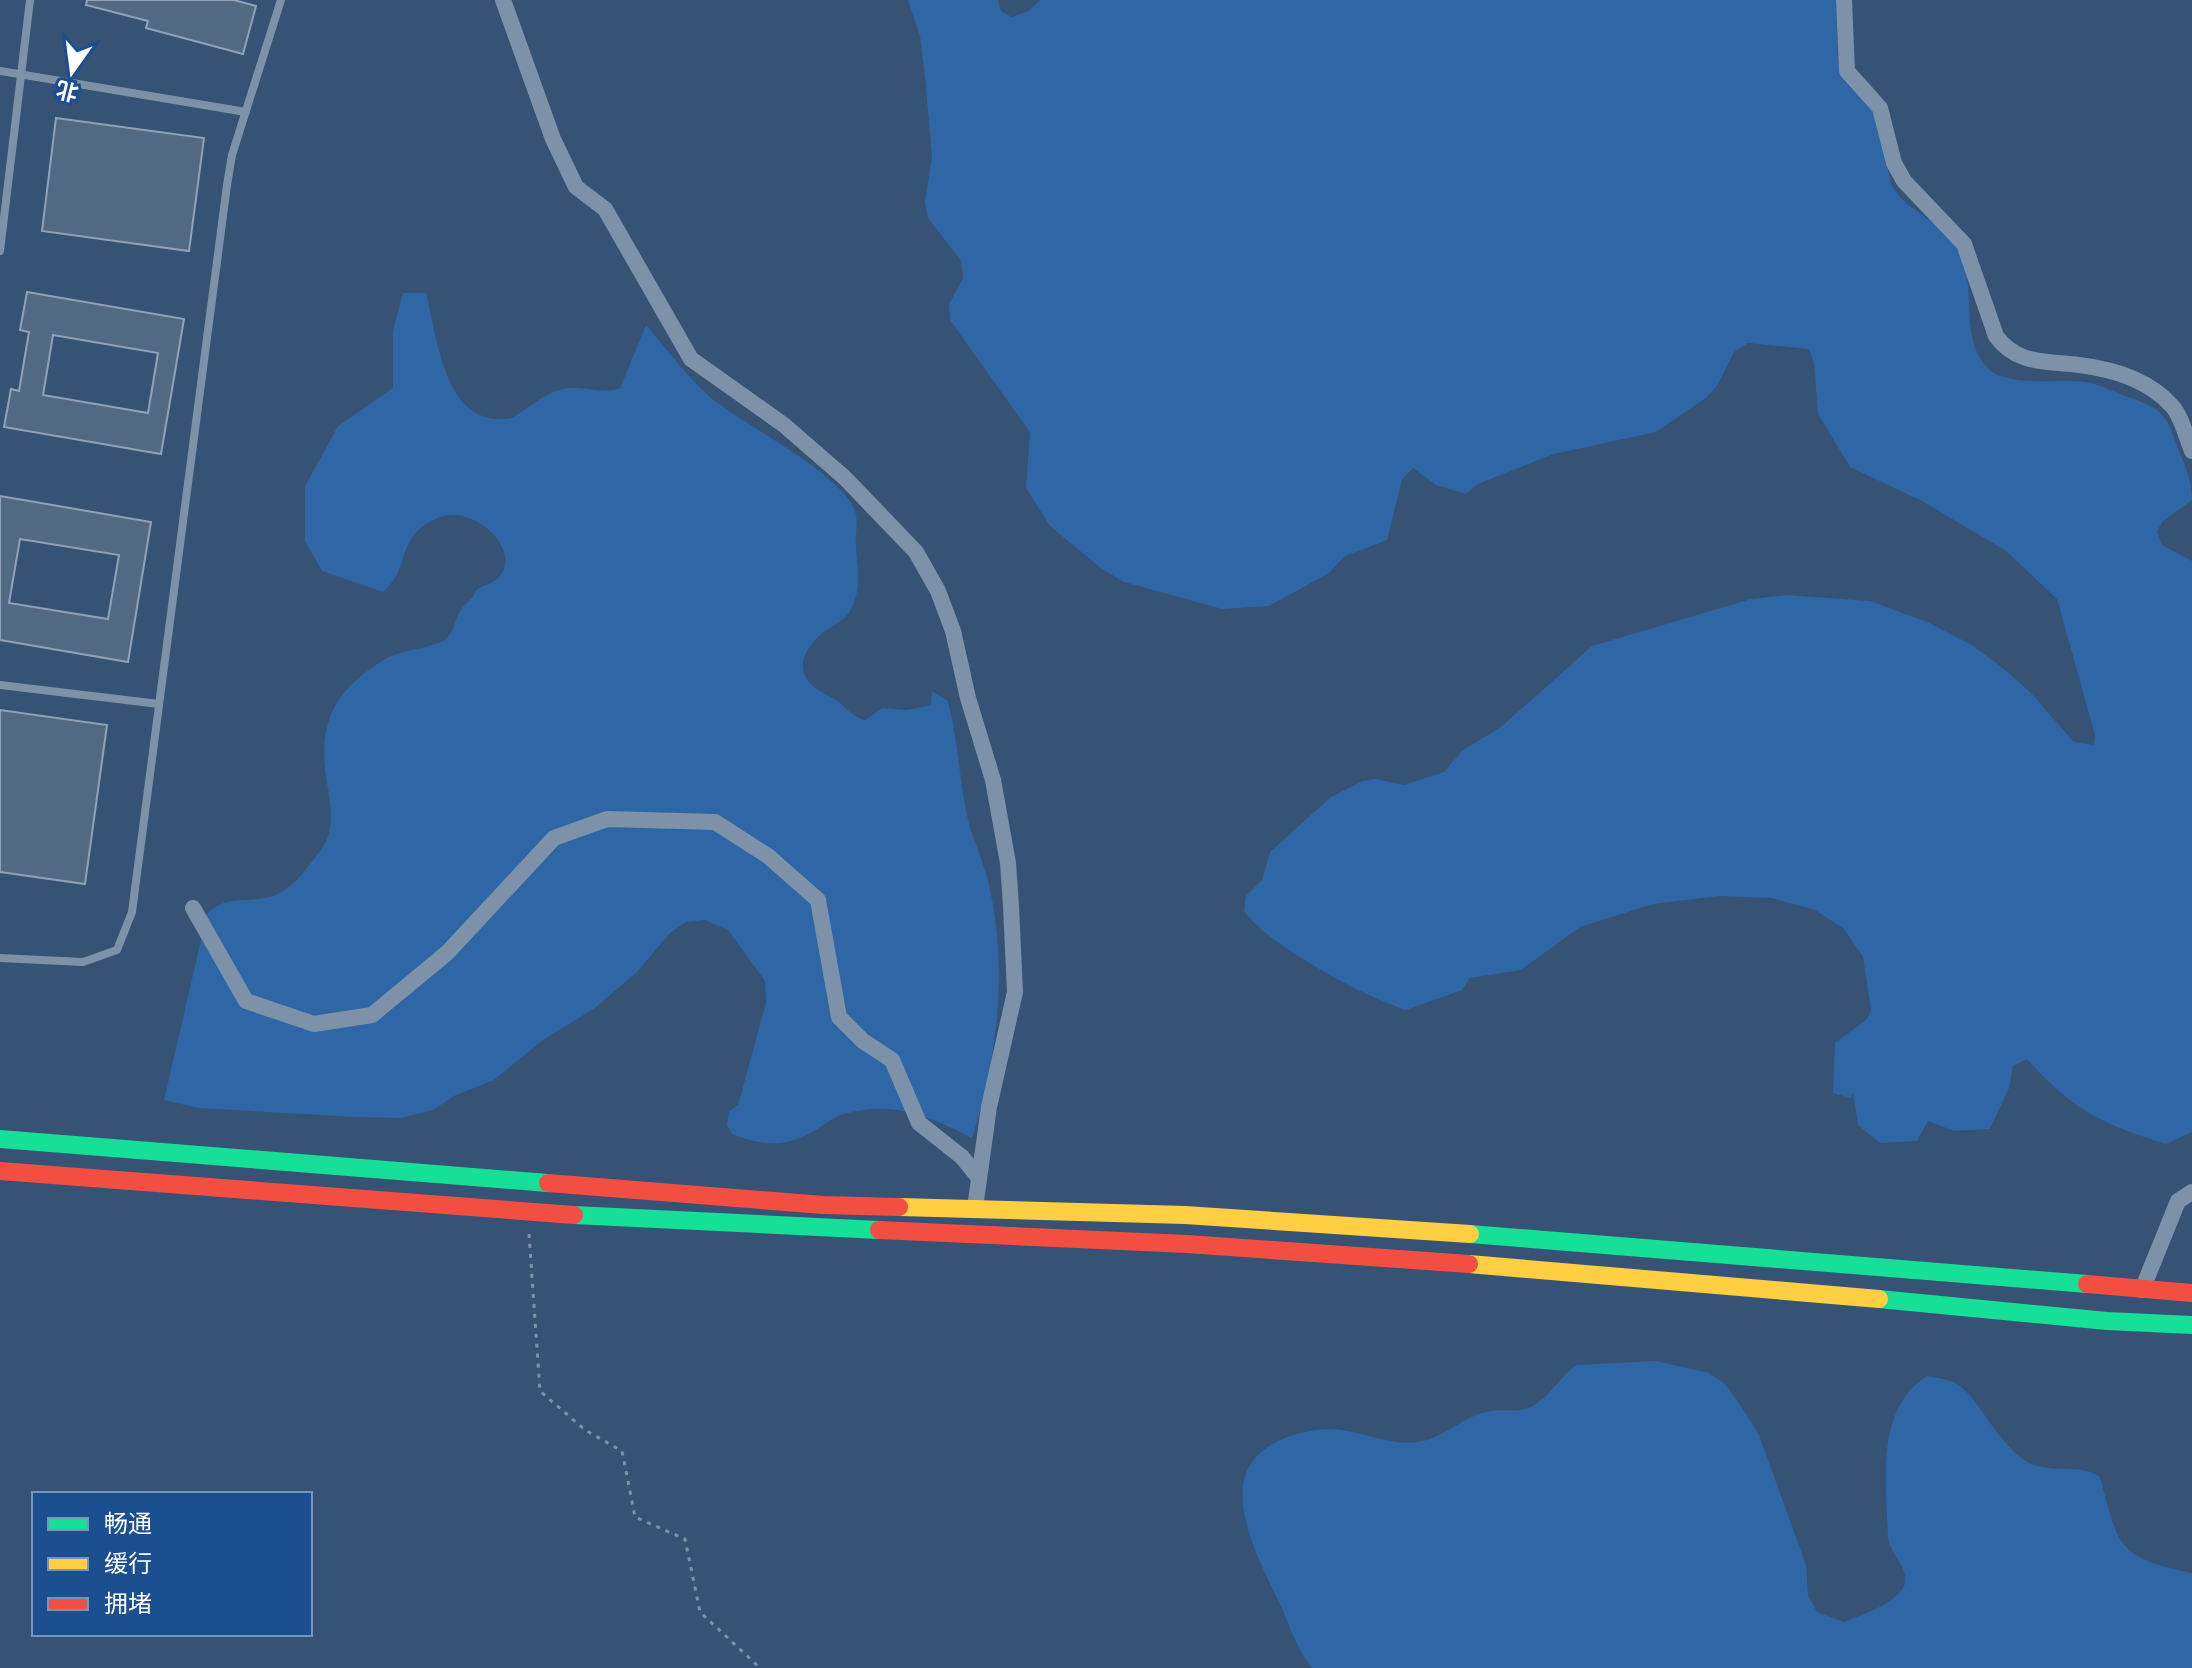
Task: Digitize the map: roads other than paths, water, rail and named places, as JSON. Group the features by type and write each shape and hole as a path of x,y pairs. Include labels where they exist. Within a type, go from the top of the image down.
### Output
{"main road":[{"path":"0,1139 823,1205 1185,1215 1446,1232 2192,1293"},
{"path":"0,1171 827,1231 1187,1244 1683,1280 2107,1321 2192,1325"}],"street":[{"path":"503,0 553,139 576,187 605,209 691,359 784,425 845,478 916,552 938,591 953,631 968,698 993,780 1008,863 1011,906 1015,992 989,1107 975,1208"},
{"path":"1844,0 1847,71 1880,108 1894,163 1904,181 1964,244 1996,336 2004,347 2027,361 2082,365 2146,383 2174,408 2192,451"},
{"path":"193,908 246,1001 314,1024 372,1015 447,953 554,838 607,819 715,822 768,856 818,900 839,1017 863,1041 892,1060 919,1123 962,1157 979,1178"},
{"path":"2142,1290 2178,1201 2192,1192"}],"lane":[{"path":"0,251 30,0"},
{"path":"0,958 83,962 117,950 132,912 227,185 281,0"},
{"path":"0,71 246,112"},
{"path":"0,685 159,704"}]}
